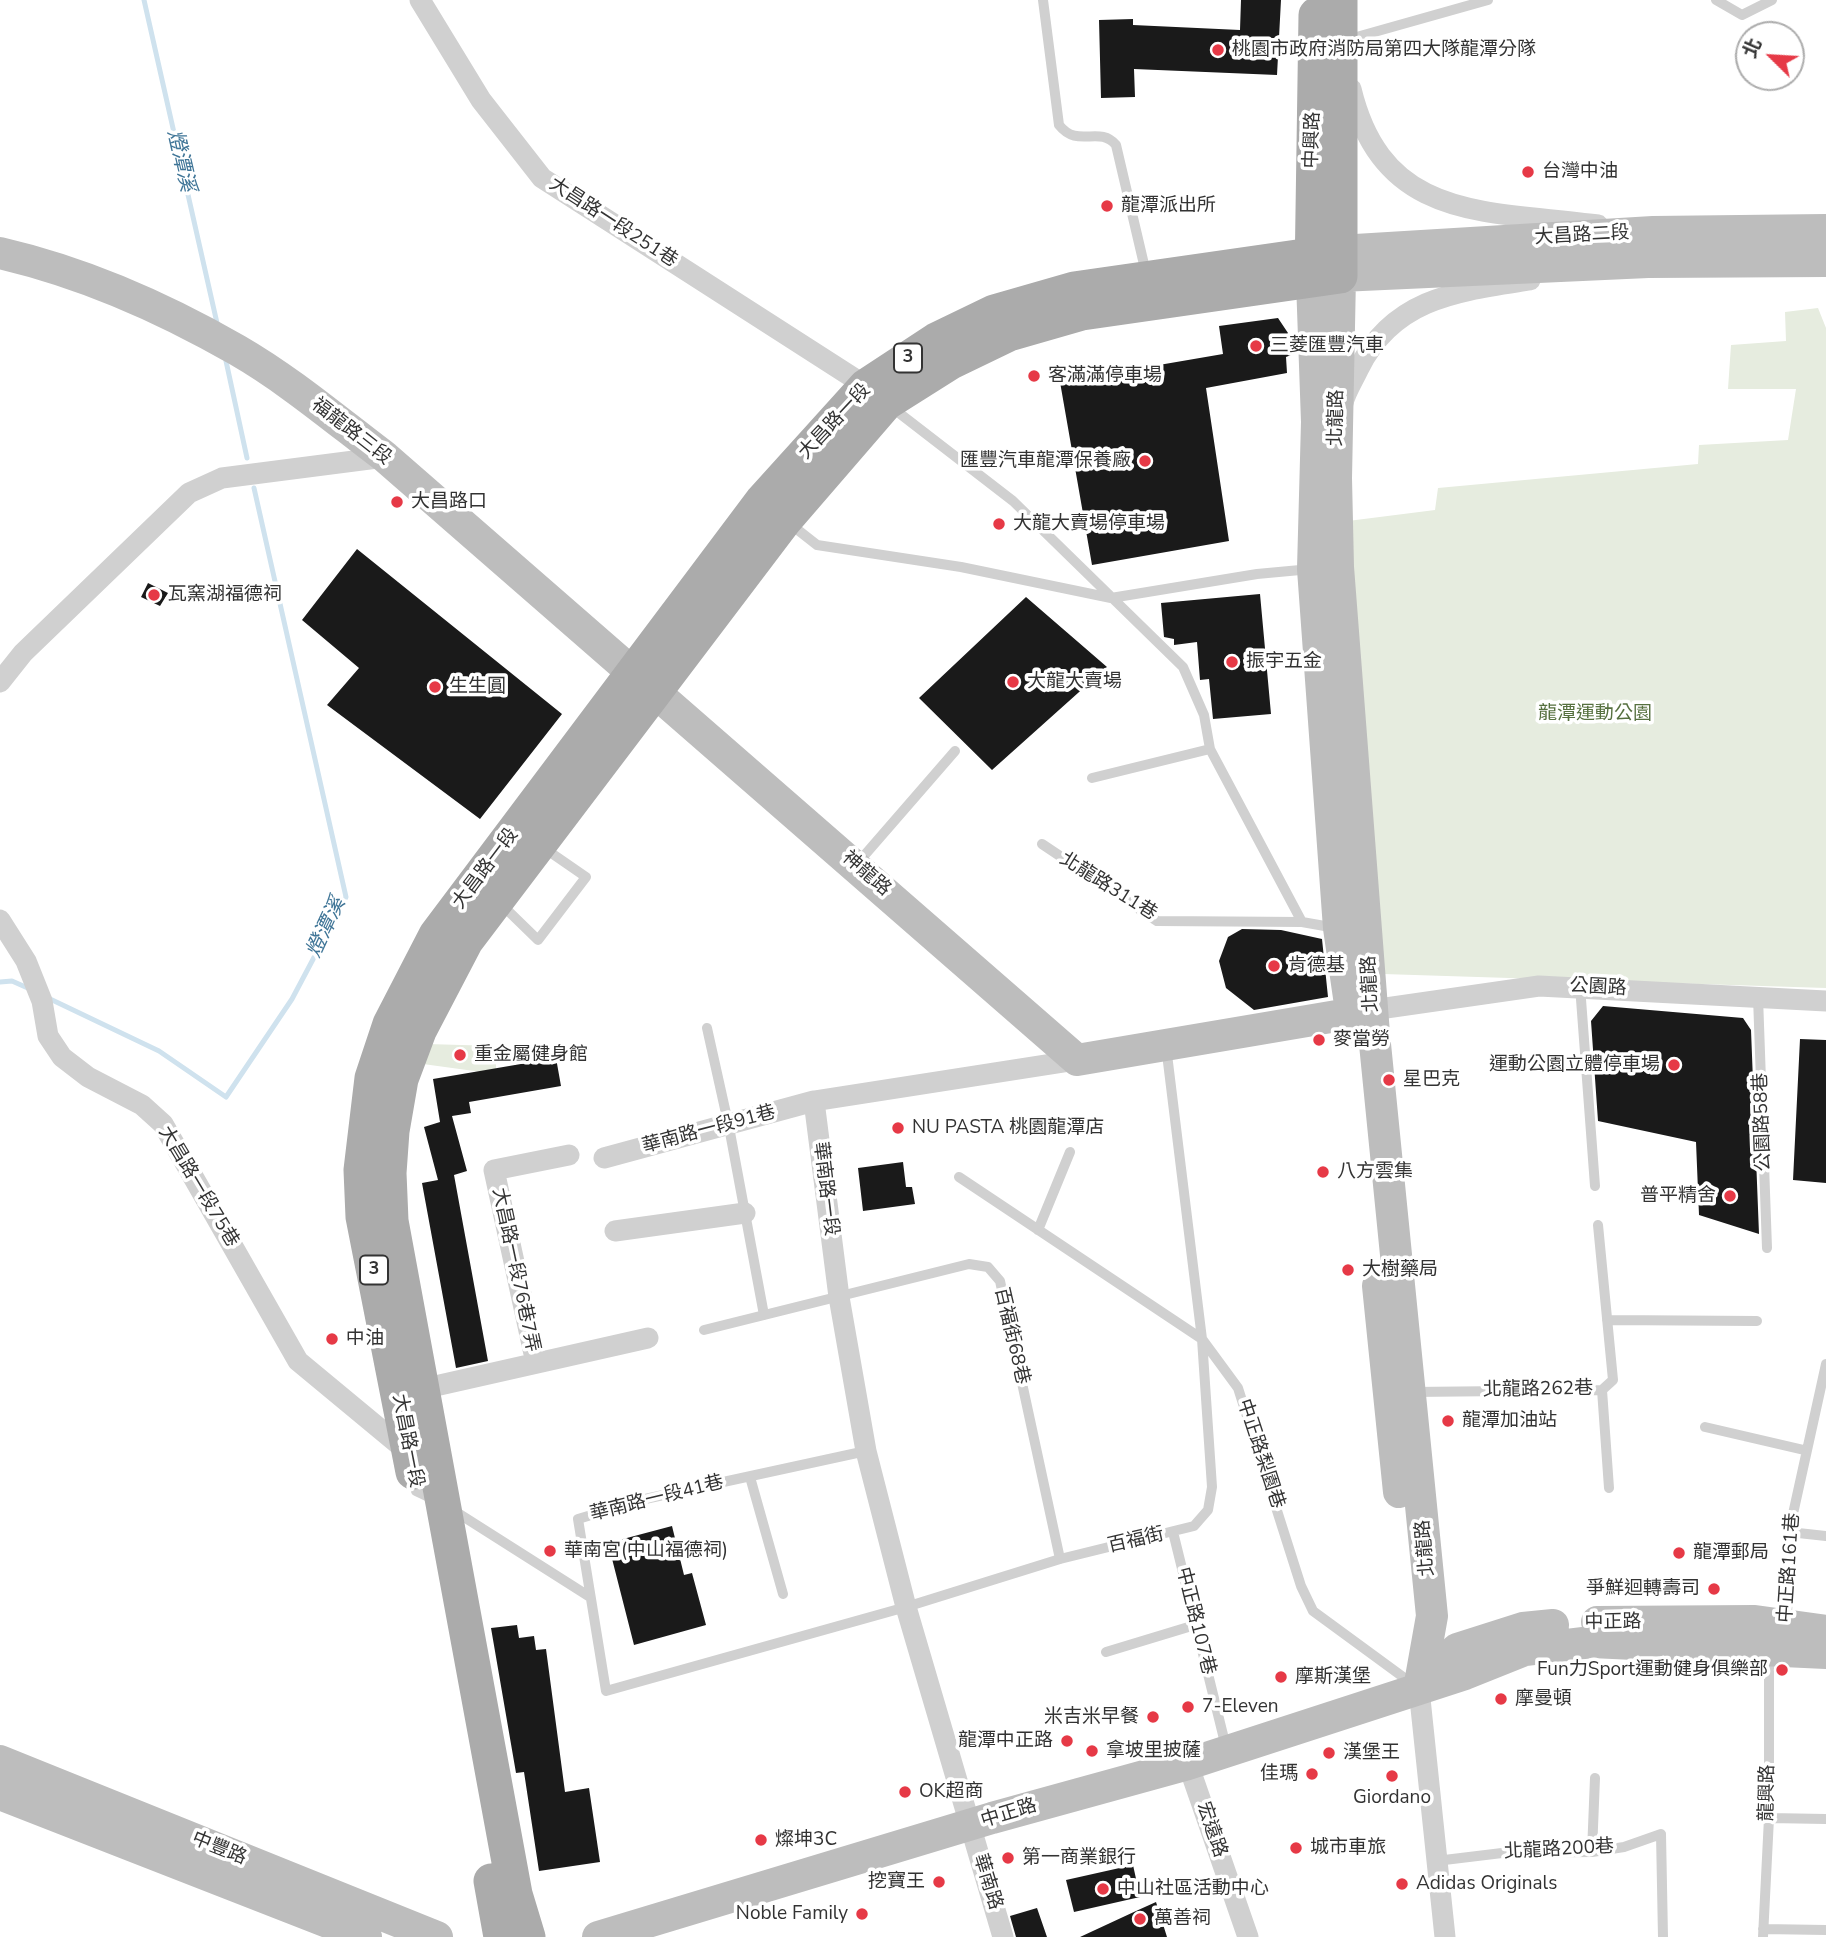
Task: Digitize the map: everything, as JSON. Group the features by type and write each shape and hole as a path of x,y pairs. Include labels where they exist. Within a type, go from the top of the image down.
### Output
{"main road":[{"name":"中興路","path":"1317,0 1328,43"},
{"name":"中興路","path":"1325,266 1328,43 1340,0"},
{"name":"大昌路二段","path":"1325,266 1650,247 1826,230"},
{"name":"大昌路二段","path":"1650,247 1826,261"},
{"name":"福龍路三段","path":"0,253 72,274 126,295 237,350 286,382 384,457 643,682"},
{"name":"大昌路一段","path":"528,1937 515,1894 430,1497 409,1454 363,1217 360,1170 372,1079 390,1024 436,935 643,682 785,520 876,395 1009,334 1070,316 1325,266"},
{"name":"大昌路一段","path":"501,1937 430,1497 422,1389 391,1221 391,1131 401,1080 418,1031 466,941 538,845 762,501 936,340 994,312 1074,289 1147,279 1325,266"},
{"name":"北龍路","path":"1325,266 1336,478 1326,568 1339,928 1361,1012"},
{"name":"北龍路","path":"1325,266 1317,422 1326,568 1361,1012 1400,1393 1419,1689"},
{"name":"神龍路","path":"643,682 1077,1060"},
{"path":"1077,1060 1361,1012"},
{"name":"中正路","path":"598,1937 1188,1763 1419,1689 1457,1649 1523,1628 1590,1622 1755,1621 1780,1641 1826,1653"},
{"name":"中正路","path":"1780,1641 1826,1631"},
{"name":"中豐路","path":"0,1761 437,1937"},
{"name":"中豐路","path":"0,1794 366,1937"}],"street":[{"name":"大昌路一段251巷","path":"420,0 481,100 542,178 876,395"},
{"path":"1328,43 1358,118 1375,152 1402,181 1430,197 1471,208 1650,247"},
{"path":"1336,478 1344,399 1367,352 1380,334 1420,304 1462,291 1650,247"},
{"path":"0,682 23,653 197,488 222,478 272,469 384,457"},
{"name":"大昌路一段75巷","path":"0,920 33,979 41,1001 48,1036 62,1056 88,1077 142,1105 163,1124 298,1361 409,1454"},
{"name":"公園路","path":"1361,1012 1539,986 1580,986 1826,1001"},
{"path":"814,1101 1077,1060"},
{"name":"華南路一段91巷","path":"604,1158 814,1101"},
{"name":"華南路一段","path":"814,1101 839,1297 866,1451 906,1607 970,1826"},
{"name":"大昌路一段76巷7弄","path":"536,1363 494,1170 569,1155"},
{"path":"615,1231 745,1213"},
{"path":"422,1389 648,1338"},
{"name":"北龍路","path":"1419,1689 1445,1937"},
{"name":"宏遠路","path":"1188,1763 1248,1937"},
{"name":"華南路","path":"970,1826 1003,1937"}],"lane":[{"path":"1043,0 1059,125 1070,135 1080,138 1102,136 1116,145 1147,279"},
{"path":"1328,43 1488,0"},
{"path":"1716,0 1742,15 1772,0"},
{"path":"876,395 1013,501 1183,667 1204,716 1210,749 1302,922"},
{"path":"785,520 817,545 961,567 1111,598 1257,574 1326,568"},
{"path":"1092,778 1210,749"},
{"path":"856,865 955,751"},
{"name":"北龍路311巷","path":"1042,844 1157,921 1302,922 1339,928"},
{"path":"497,901 538,940 586,877 538,845"},
{"path":"1580,986 1595,1186"},
{"name":"公園路58巷","path":"1758,997 1767,1248"},
{"path":"707,1028 729,1126 764,1315"},
{"name":"百福街","path":"606,1691 906,1607 1060,1559 1173,1532 1194,1525 1208,1510 1212,1487 1202,1339 1165,1044"},
{"path":"1038,1230 1070,1152"},
{"name":"中正路梨園巷","path":"959,1177 1202,1339 1238,1388 1301,1586 1313,1611 1419,1689"},
{"name":"北龍路262巷","path":"1400,1393 1602,1390 1613,1380 1598,1225"},
{"name":"百福街68巷","path":"704,1330 969,1264 988,1267 1000,1281 1060,1559"},
{"path":"1607,1320 1757,1321"},
{"name":"中正路161巷","path":"1780,1641 1789,1532 1804,1450 1826,1364"},
{"path":"1602,1390 1609,1488"},
{"path":"1705,1427 1804,1450"},
{"name":"華南路一段41巷","path":"606,1691 578,1519 645,1499 866,1451"},
{"path":"750,1477 783,1594"},
{"path":"430,1497 590,1597"},
{"name":"中正路107巷","path":"1173,1532 1227,1751"},
{"path":"1789,1532 1826,1536"},
{"path":"1106,1652 1195,1625"},
{"name":"龍興路","path":"1763,1933 1780,1641"},
{"path":"1592,1852 1595,1778"},
{"path":"1769,1818 1826,1819"},
{"name":"北龍路200巷","path":"1436,1861 1502,1853 1592,1852 1624,1847 1661,1834 1662,1937"},
{"path":"1763,1933 1826,1930"}],"green space":[{"name":"龍潭運動公園","path":"1818,308 1826,328 1826,988 1383,974 1348,521 1435,510 1438,488 1698,464 1699,445 1788,440 1796,389 1728,389 1731,345 1786,341 1785,312"},
{"name":"重金屬健身館","path":"427,1044 496,1046 496,1074 423,1064"}],"building":[{"name":"桃園市政府消防局第四大隊龍潭分隊","path":"1241,0 1281,0 1277,75 1134,69 1135,97 1101,98 1099,20 1133,19 1133,25 1240,30"},
{"name":"匯豐汽車龍潭保養廠","path":"1278,318 1290,336 1291,355 1286,357 1287,373 1206,388 1229,541 1092,565 1060,382 1223,354 1219,326"},
{"name":"生生圓","path":"357,549 562,714 480,819 327,705 359,668 302,620"},
{"name":"瓦窯湖福德祠","path":"148,583 168,593 160,606 141,597"},
{"name":"振宇五金","path":"1260,594 1271,714 1213,719 1209,679 1200,680 1197,642 1174,645 1174,639 1164,637 1161,603"},
{"name":"大龍大賣場","path":"1026,597 1107,667 992,770 919,698"},
{"name":"肯德基","path":"1242,929 1281,930 1322,939 1328,997 1254,1010 1226,988 1219,961 1228,937"},
{"name":"運動公園立體停車場","path":"1603,1006 1743,1018 1751,1030 1759,1234 1699,1215 1696,1142 1598,1121 1591,1021"},
{"path":"1800,1039 1826,1040 1826,1183 1793,1180"},
{"path":"556,1058 561,1086 469,1102 471,1113 452,1116 467,1171 454,1175 488,1361 456,1368 422,1183 438,1180 424,1127 440,1122 433,1079"},
{"path":"903,1162 906,1187 912,1187 915,1204 863,1211 858,1168"},
{"path":"672,1526 684,1575 692,1573 706,1625 634,1645 608,1543"},
{"path":"517,1625 519,1638 534,1636 536,1650 546,1649 565,1792 589,1788 600,1862 539,1871 524,1772 516,1773 491,1628"},
{"name":"中山社區活動中心","path":"1133,1865 1140,1897 1074,1912 1066,1880"},
{"name":"萬善祠","path":"1156,1902 1167,1937 1080,1937 1136,1911"},
{"path":"1037,1908 1047,1937 1016,1937 1010,1916"}],"waterway":[{"name":"燈潭溪","path":"144,0 217,323"},
{"name":"燈潭溪","path":"226,361 247,458"},
{"name":"燈潭溪","path":"48,998 159,1051 226,1097 292,999 346,897 254,488"},
{"name":"燈潭溪","path":"0,982 12,981 30,989"}],"place":[{"name":"桃園市政府消防局第四大隊龍潭分隊","path":"1218,50"},
{"name":"台灣中油","path":"1528,172"},
{"name":"龍潭派出所","path":"1107,206"},
{"name":"三菱匯豐汽車","path":"1256,346"},
{"name":"客滿滿停車場","path":"1034,376"},
{"name":"匯豐汽車龍潭保養廠","path":"1145,461"},
{"name":"大昌路口","path":"397,502"},
{"name":"大龍大賣場停車場","path":"999,524"},
{"name":"瓦窯湖福德祠","path":"154,595"},
{"name":"振宇五金","path":"1232,662"},
{"name":"大龍大賣場","path":"1013,682"},
{"name":"生生圓","path":"435,687"},
{"name":"肯德基","path":"1274,966"},
{"name":"麥當勞","path":"1319,1040"},
{"name":"重金屬健身館","path":"460,1055"},
{"name":"運動公園立體停車場","path":"1674,1065"},
{"name":"星巴克","path":"1389,1080"},
{"name":"NU PASTA 桃園龍潭店","path":"898,1128"},
{"name":"八方雲集","path":"1323,1172"},
{"name":"普平精舍","path":"1730,1196"},
{"name":"大樹藥局","path":"1348,1270"},
{"name":"中油","path":"332,1339"},
{"name":"龍潭加油站","path":"1448,1421"},
{"name":"華南宮(中山福德祠)","path":"550,1551"},
{"name":"龍潭郵局","path":"1679,1553"},
{"name":"爭鮮迴轉壽司","path":"1714,1589"},
{"name":"Fun力Sport運動健身俱樂部","path":"1782,1670"},
{"name":"摩斯漢堡","path":"1281,1677"},
{"name":"摩曼頓","path":"1501,1699"},
{"name":"7-Eleven","path":"1188,1707"},
{"name":"米吉米早餐","path":"1153,1717"},
{"name":"龍潭中正路","path":"1067,1741"},
{"name":"拿坡里披薩","path":"1092,1751"},
{"name":"漢堡王","path":"1329,1753"},
{"name":"佳瑪","path":"1312,1774"},
{"name":"Giordano","path":"1392,1776"},
{"name":"OK超商","path":"905,1792"},
{"name":"燦坤3C","path":"761,1840"},
{"name":"城市車旅","path":"1296,1848"},
{"name":"第一商業銀行","path":"1008,1858"},
{"name":"挖寶王","path":"939,1882"},
{"name":"Adidas Originals","path":"1402,1884"},
{"name":"中山社區活動中心","path":"1103,1889"},
{"name":"Noble Family","path":"862,1914"},
{"name":"萬善祠","path":"1140,1919"}]}
